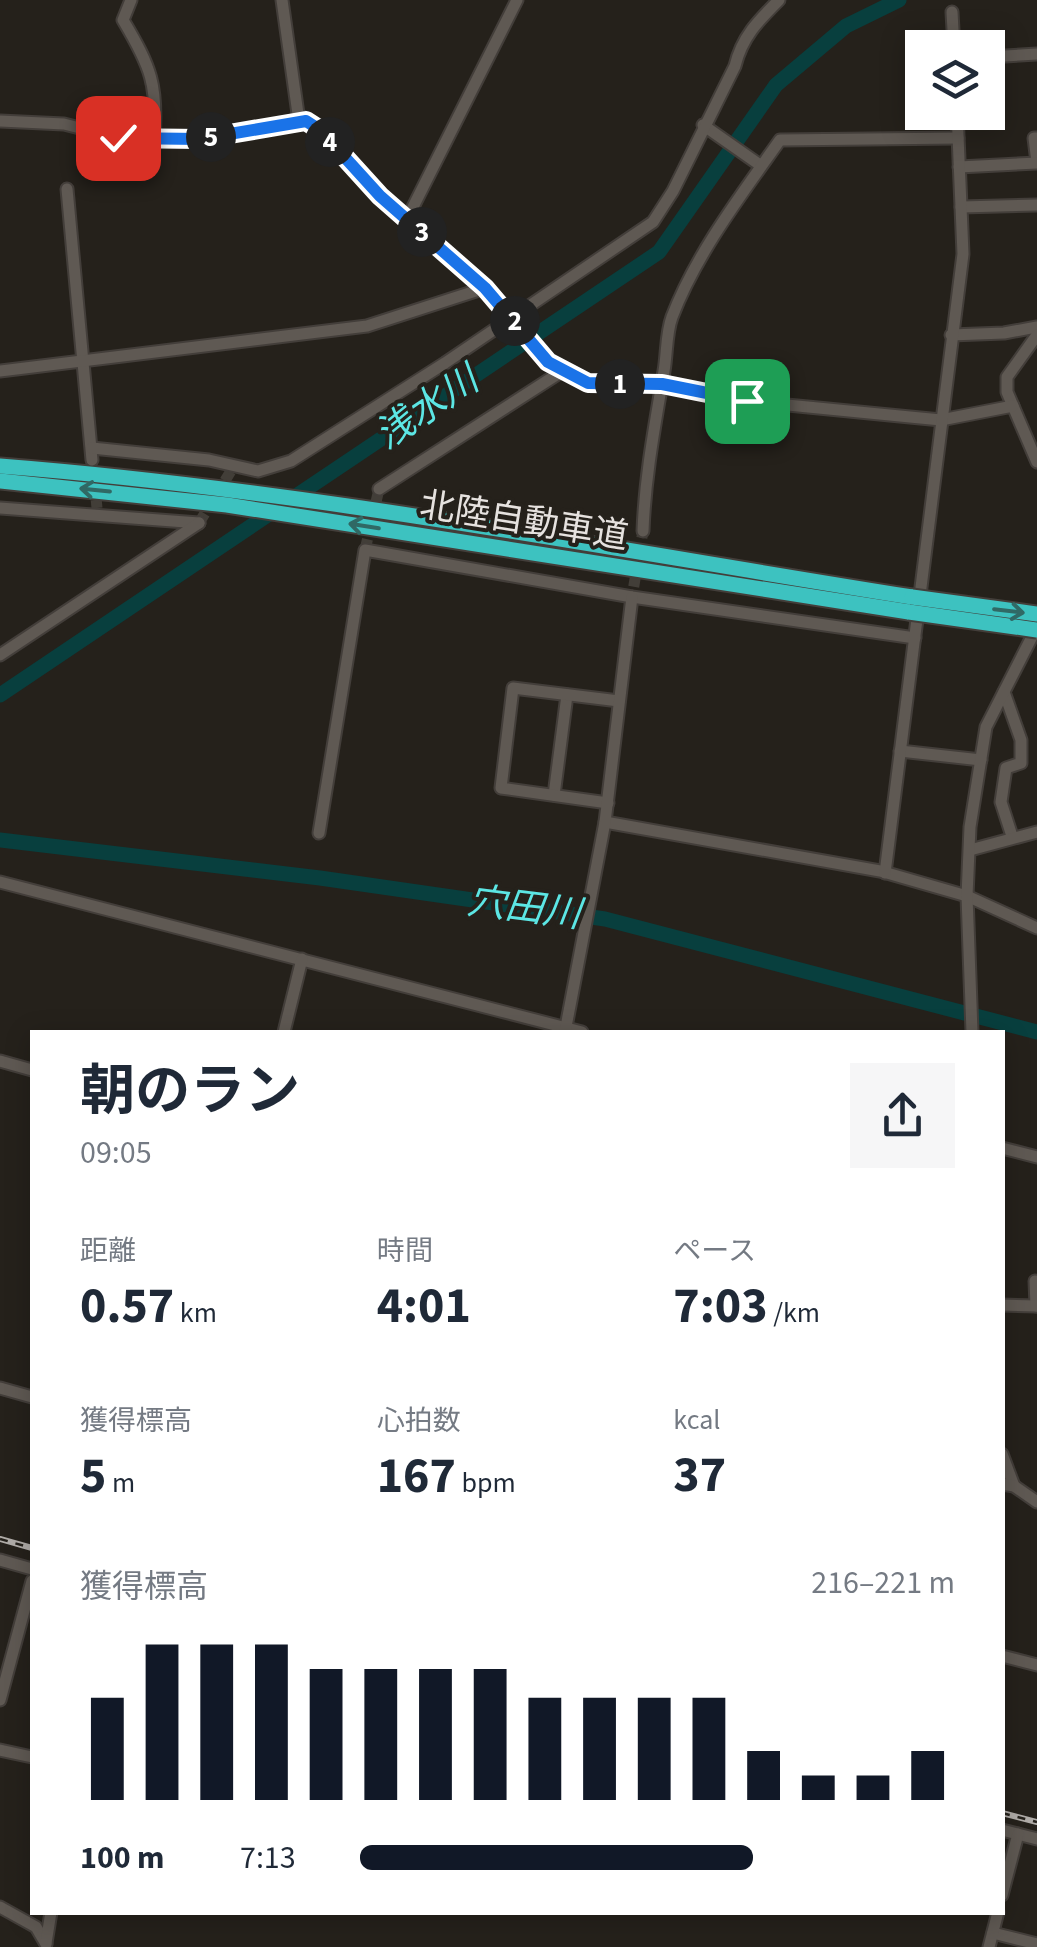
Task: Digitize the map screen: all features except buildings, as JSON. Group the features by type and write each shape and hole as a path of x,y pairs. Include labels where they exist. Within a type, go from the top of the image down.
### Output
{"highway":[{"name":"北陸自動車道","path":"0,466 326,504 1037,628"},
{"name":"北陸自動車道","path":"0,481 226,505 910,604 1037,614"}],"street":[{"path":"131,0 123,20 154,82 154,140"},
{"path":"282,0 298,114 320,130 380,196 485,288 548,362 588,383 662,384 747,401 941,420 1013,406"},
{"path":"407,219 517,0"},
{"path":"67,189 92,454 209,460 258,471 291,461 646,228 673,191 735,66 740,46 780,0"},
{"path":"952,12 953,30"},
{"path":"1005,55 1037,54"},
{"path":"0,121 64,124 118,138 154,140 200,139 306,121"},
{"path":"703,125 757,163"},
{"path":"885,873 962,254 958,130"},
{"path":"643,531 649,442 670,321 699,262 757,163 780,140 958,138"},
{"path":"959,166 1037,163 1037,138"},
{"path":"961,207 1037,205"},
{"path":"0,371 367,326 485,288"},
{"path":"951,335 1037,327"},
{"path":"1037,335 1006,376 1013,406 1037,462"},
{"path":"379,489 564,370"},
{"path":"0,508 97,510 200,522 0,655"},
{"path":"319,833 364,550 631,602 915,638"},
{"path":"0,882 565,1030 608,803 631,602"},
{"path":"972,1030 967,896 970,827 986,726 1037,628"},
{"path":"608,803 501,788 513,688 619,701"},
{"path":"1004,692 1021,740 1021,763 1006,768 1001,802 1012,836"},
{"path":"554,795 567,695"},
{"path":"900,751 981,760"},
{"path":"605,822 885,873 967,896 1037,928"},
{"path":"970,850 1037,830"},
{"path":"284,1030 302,959"},
{"path":"0,1061 30,1069"},
{"path":"1005,1149 1037,1156"},
{"path":"1005,1305 1037,1306 1035,1281"},
{"path":"0,1388 30,1396"},
{"path":"1008,1486 1037,1502"},
{"path":"0,1560 30,1568"},
{"path":"0,1700 30,1588"},
{"path":"1005,1657 1037,1665"},
{"path":"0,1750 30,1757"},
{"path":"1005,1831 1037,1839"},
{"path":"1005,1884 1018,1834"},
{"path":"0,1906 36,1927 46,1946"},
{"path":"46,1946 51,1915"},
{"path":"990,1947 997,1915"},
{"path":"993,1933 1037,1944"}],"waterway":[{"name":"浅水川","path":"0,695 659,252 776,85 846,26 899,0"},
{"name":"穴田川","path":"0,840 320,878 605,919 1037,1032"}],"tunnel":[{"path":"199,523 234,466"},
{"path":"93,467 97,508"},
{"path":"365,550 379,489"},
{"path":"631,603 643,531"}],"railway":[{"path":"0,1539 30,1547"},
{"path":"1005,1814 1037,1822"}],"route":[{"path":"118,138 200,139 306,121 320,130 380,196 485,288 548,362 588,383 662,384 747,401"}]}
